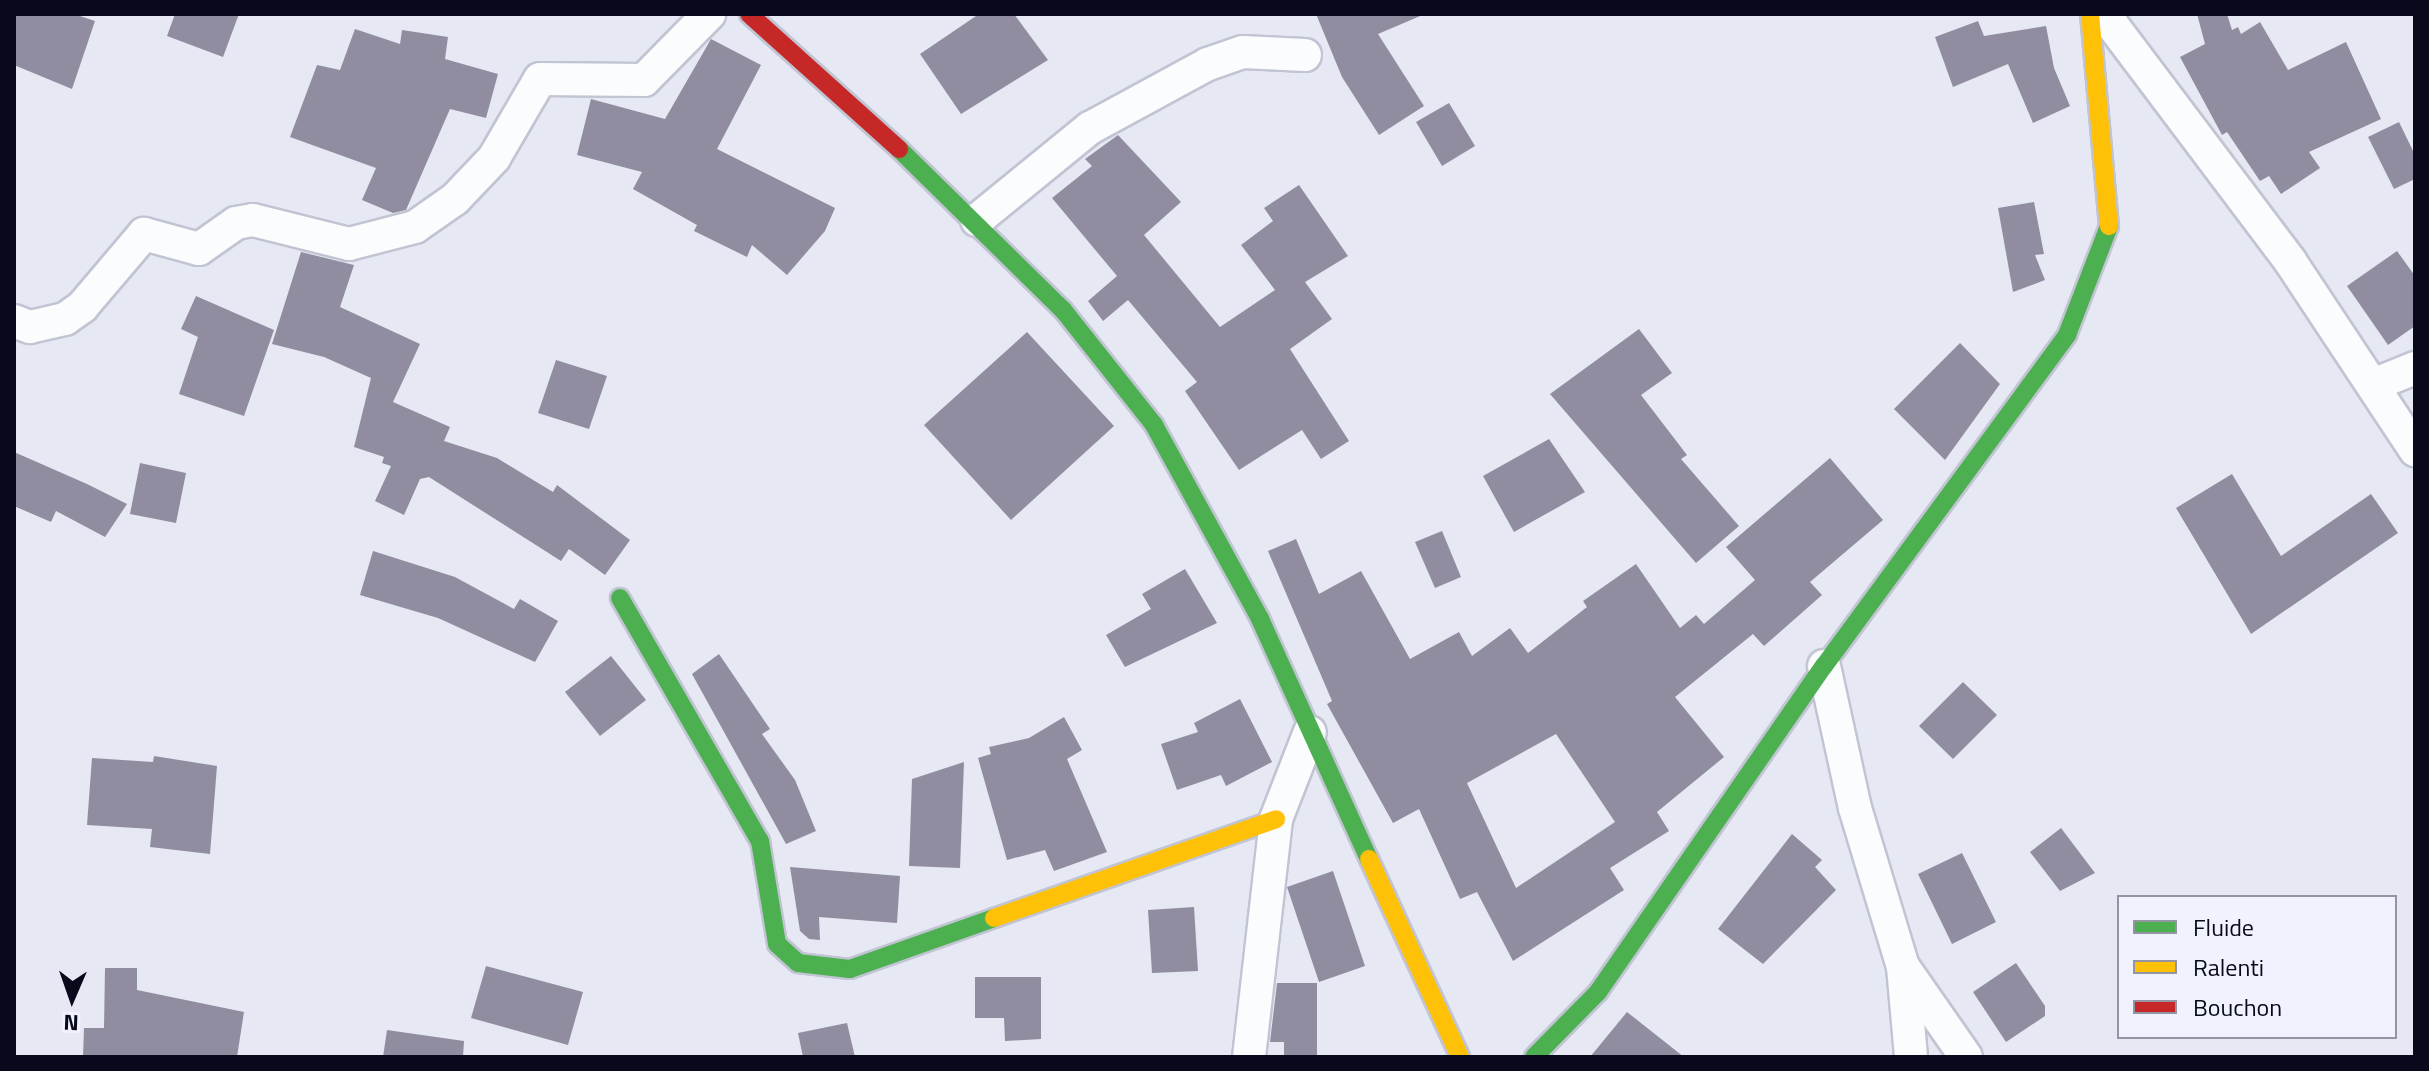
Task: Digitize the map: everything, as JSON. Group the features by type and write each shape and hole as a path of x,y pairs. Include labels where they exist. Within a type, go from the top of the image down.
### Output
{"street":[{"path":"14,321 48,325 82,307 144,234 199,249 236,223 253,220 349,244 415,227 455,199 494,158 540,79 563,75 622,84 644,80 709,14"},
{"path":"749,14 977,220 1063,310 1154,425 1260,619 1460,1057"},
{"path":"1534,1057 1598,992 1824,666 2067,335 2110,236 2090,14"},
{"path":"2104,14 2290,261 2415,450"},
{"path":"977,220 1090,128 1208,64 1243,52 1305,55"},
{"path":"2373,385 2415,368"},
{"path":"620,598 760,841 777,944 798,963 850,969 1276,819"},
{"path":"1824,666 1855,808 1903,967 1911,1057"},
{"path":"1249,1057 1276,819 1310,732"},
{"path":"1903,967 1966,1057"}],"building":[{"path":"14,14 74,14 95,21 72,89 14,65"},
{"path":"175,14 239,14 223,57 167,36"},
{"path":"979,14 1014,14 1048,60 961,114 920,54"},
{"path":"1316,14 1425,14 1378,34 1424,106 1379,135 1342,77"},
{"path":"2197,14 2227,14 2232,30 2238,27 2241,34 2260,22 2288,70 2346,42 2381,119 2309,152 2320,168 2281,194 2269,176 2260,181 2227,132 2222,135 2180,57 2205,44"},
{"path":"1978,21 1984,36 2046,26 2054,68 2070,106 2033,123 2008,64 1953,87 1935,37"},
{"path":"355,29 400,44 402,30 448,37 445,59 498,74 486,118 450,109 406,210 393,213 362,200 376,168 290,137 317,65 340,70"},
{"path":"711,39 761,65 717,149 835,208 825,231 787,275 752,245 747,257 694,231 697,225 633,189 642,172 577,155 591,99 665,119"},
{"path":"1449,103 1475,146 1442,166 1416,122"},
{"path":"2399,122 2415,155 2415,179 2394,189 2368,137"},
{"path":"1118,135 1181,202 1144,235 1220,327 1275,290 1241,245 1273,221 1264,208 1299,185 1348,256 1305,282 1332,319 1290,349 1349,441 1321,459 1302,430 1239,470 1185,391 1197,382 1128,300 1103,321 1088,301 1117,276 1052,198 1092,166 1085,159"},
{"path":"2034,202 2044,254 2035,255 2045,280 2013,292 1998,208"},
{"path":"2397,251 2415,276 2415,326 2388,345 2347,286"},
{"path":"301,252 354,265 340,307 420,344 393,402 450,427 444,441 497,458 553,492 557,485 630,540 605,575 569,549 561,561 429,477 420,479 404,515 375,501 391,466 382,463 384,457 354,447 371,378 324,357 272,344"},
{"path":"196,296 274,330 244,416 179,394 198,337 181,329"},
{"path":"1639,329 1672,373 1641,395 1687,455 1681,459 1739,526 1696,563 1550,394"},
{"path":"1027,332 1114,426 1011,520 924,425"},
{"path":"1960,343 2000,384 1945,460 1894,409"},
{"path":"556,360 607,376 589,429 538,413"},
{"path":"1549,439 1585,492 1514,532 1483,476"},
{"path":"14,452 127,504 105,537 56,511 51,522 14,506"},
{"path":"1830,458 1883,520 1810,582 1822,595 1764,646 1753,634 1675,697 1724,757 1657,812 1669,831 1610,868 1624,890 1513,961 1477,892 1460,899 1419,809 1393,823 1327,704 1332,701 1268,551 1296,539 1319,594 1361,571 1410,659 1459,632 1472,656 1510,628 1528,653 1587,607 1583,601 1636,564 1680,628 1696,615 1704,624 1755,580 1726,547","holes":["1556,734 1615,822 1516,888 1467,783"]},
{"path":"140,463 186,473 176,523 130,514"},
{"path":"2232,474 2281,556 2371,494 2398,533 2251,634 2176,508"},
{"path":"1442,531 1461,577 1435,588 1415,542"},
{"path":"373,551 455,577 514,609 520,599 558,621 535,662 438,618 360,595"},
{"path":"1185,569 1217,623 1125,667 1106,635 1151,609 1142,594"},
{"path":"719,654 770,729 762,734 795,780 816,831 786,844 692,674"},
{"path":"611,656 646,700 600,736 565,692"},
{"path":"1963,682 1997,715 1953,759 1919,726"},
{"path":"1240,699 1272,762 1226,786 1221,775 1177,790 1161,744 1198,732 1194,723"},
{"path":"1064,717 1082,750 1067,759 1107,852 1054,871 1045,850 1007,860 978,758 991,754 989,747 1029,738"},
{"path":"154,756 217,766 210,854 150,847 152,829 87,825 92,758 153,762"},
{"path":"964,762 960,868 909,866 912,779"},
{"path":"2061,828 2095,873 2060,891 2030,852"},
{"path":"1792,834 1822,860 1815,867 1836,890 1763,964 1718,929"},
{"path":"1962,853 1996,922 1952,944 1918,874"},
{"path":"790,867 900,876 897,923 819,917 820,940 809,939 800,931"},
{"path":"1333,871 1365,966 1319,982 1287,887"},
{"path":"1194,907 1198,971 1152,973 1148,910"},
{"path":"2016,963 2045,1006 2045,1016 2006,1042 1973,992"},
{"path":"486,966 583,992 568,1045 471,1018"},
{"path":"105,968 137,968 137,990 244,1012 237,1057 83,1057 84,1028 104,1028"},
{"path":"975,977 1041,977 1041,1039 1005,1041 1004,1018 975,1018"},
{"path":"1277,983 1317,983 1317,1057 1284,1057 1284,1042 1270,1042"},
{"path":"1627,1012 1684,1057 1590,1057"},
{"path":"847,1023 855,1057 803,1057 798,1033"},
{"path":"387,1030 464,1041 463,1057 383,1057"}],"traffic: fast":[{"path":"899,149 1063,310 1154,425 1260,619 1369,859"},
{"path":"1534,1057 1598,992 1824,666 2067,335 2109,226"},
{"path":"620,598 760,841 777,944 798,963 850,969 994,918"}],"traffic: slow":[{"path":"2090,14 2109,226"},
{"path":"994,918 1276,819"},
{"path":"1369,859 1460,1057"}],"traffic: jam":[{"path":"749,14 899,149"}]}
